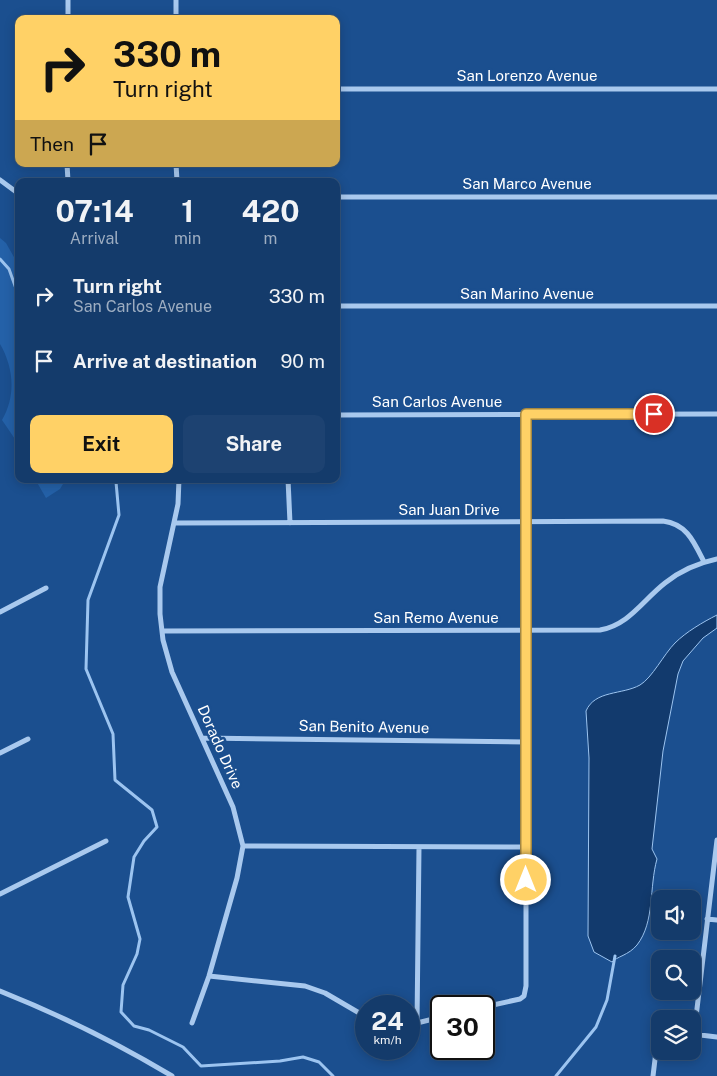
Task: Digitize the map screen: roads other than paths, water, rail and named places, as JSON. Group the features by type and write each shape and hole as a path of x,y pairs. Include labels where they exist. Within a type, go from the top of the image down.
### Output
{"street":[{"path":"68,0 68,15"},
{"path":"176,0 176,15"},
{"name":"San Lorenzo Avenue","path":"340,89 717,89"},
{"path":"0,180 15,191"},
{"name":"San Marco Avenue","path":"340,197 717,197"},
{"name":"San Marino Avenue","path":"340,306 717,306"},
{"path":"495,1005 515,1001 524,996 526,986 526,414"},
{"name":"San Carlos Avenue","path":"340,415 717,414"},
{"name":"Dorado Drive","path":"179,483 178,504 160,587 162,631 172,672 233,807 242,846 237,878 209,976 192,1024"},
{"path":"288,483 290,523"},
{"name":"San Juan Drive","path":"174,523 670,522 689,534 704,562"},
{"name":"San Remo Avenue","path":"162,631 593,631 614,626 630,616 665,583 683,571 717,559"},
{"path":"0,612 46,588"},
{"name":"San Benito Avenue","path":"202,738 526,742"},
{"path":"0,753 28,739"},
{"path":"696,1010 717,840"},
{"path":"0,894 106,841"},
{"path":"242,846 526,847"},
{"path":"417,995 419,847"},
{"path":"707,919 717,920"},
{"path":"209,976 305,986 325,993 355,1011"},
{"path":"0,991 79,1025 172,1076"},
{"path":"701,1035 717,1036"},
{"path":"653,1076 655,1060"}],"waterway":[{"path":"0,259 9,269 15,286"},
{"path":"116,483 119,515 88,600 86,669 113,734 115,780 152,810 157,827 144,841 134,857 128,897 140,939 137,954 123,985 121,1012 134,1026 149,1030 183,1047 201,1066 280,1061 303,1057 319,1062 333,1076"},
{"path":"556,1076 596,1027 607,1000 615,956"}]}
